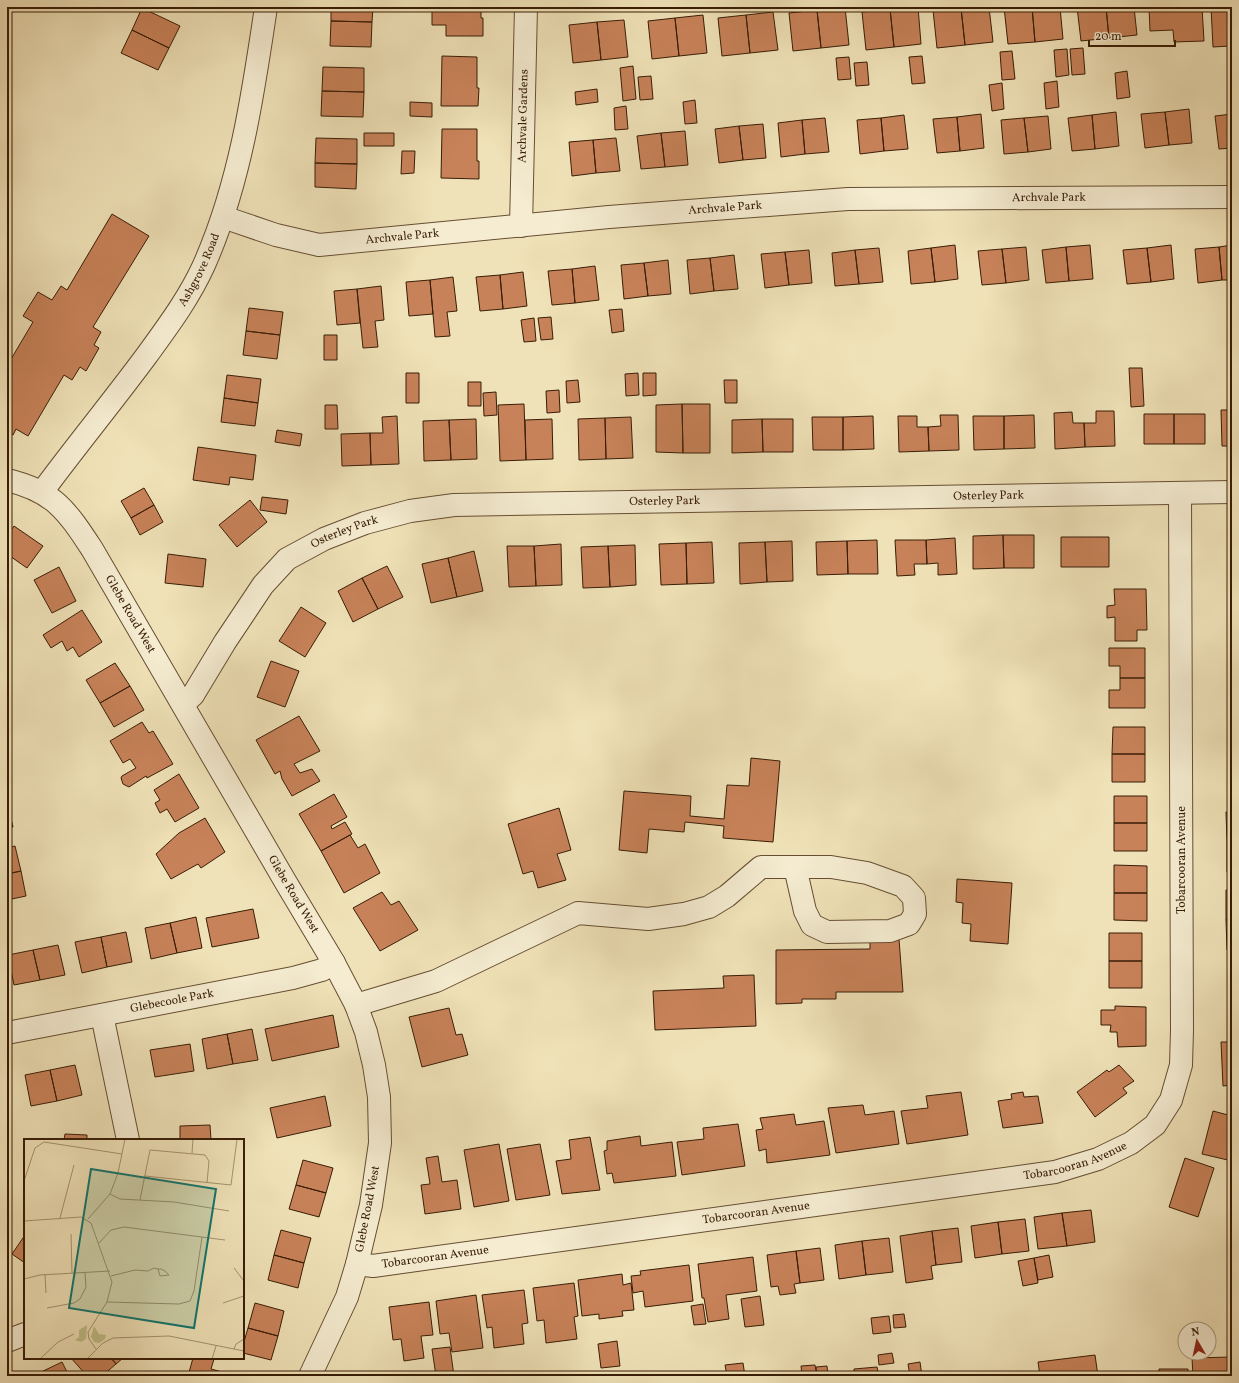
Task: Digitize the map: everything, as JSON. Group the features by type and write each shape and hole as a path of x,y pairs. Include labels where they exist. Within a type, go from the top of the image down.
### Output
{"street":[{"name":"Ashgrove Road","path":"42,492 129,379 178,312 203,266 223,217 240,157 255,83 266,7"},
{"name":"Archvale Gardens","path":"520,226 526,7"},
{"name":"Archvale Park","path":"223,217 276,235 319,245 608,217 848,199 1232,197"},
{"name":"Glebe Road West","path":"7,480 24,484 42,492 61,507 84,536 334,963 356,1005 366,1032 374,1065 379,1097 380,1143 371,1205 357,1264 346,1297 310,1376"},
{"name":"Osterley Park","path":"183,704 193,694 262,585 288,559 324,538 365,523 410,511 454,505 1232,492"},
{"name":"Tobarcooran Avenue","path":"357,1264 373,1266 1055,1172 1098,1159 1131,1143 1155,1125 1171,1100 1181,1065 1180,493"},
{"path":"356,1005 436,981 578,913 648,919 684,914 709,907 727,896 761,867 796,867 831,867 867,873 903,886 914,898 914,914 909,924 890,931 827,932 812,925 805,911 796,867"},
{"name":"Glebecoole Park","path":"7,1033 293,978 322,970 334,963"},
{"path":"102,1015 128,1139"},
{"path":"7,1341 24,1334"}],"building":[{"path":"331,7 373,7 372,22 331,21"},
{"path":"432,7 481,7 481,18 483,18 483,36 446,36 446,25 432,25"},
{"path":"845,7 849,45 821,48 817,10"},
{"path":"918,7 921,44 894,47 890,9"},
{"path":"989,7 993,42 965,45 961,8"},
{"path":"1004,7 1032,7 1035,42 1008,44"},
{"path":"1032,7 1060,7 1063,39 1035,42"},
{"path":"1077,7 1106,7 1109,38 1081,41"},
{"path":"1106,7 1134,7 1137,35 1109,38"},
{"path":"1149,7 1202,7 1204,41 1174,42 1173,30 1150,31"},
{"path":"1211,7 1232,7 1232,30 1229,30 1230,46 1213,47"},
{"path":"142,8 180,26 169,48 132,30"},
{"path":"961,8 965,45 937,48 933,10"},
{"path":"890,9 894,47 866,50 862,12"},
{"path":"817,10 821,48 793,51 789,13"},
{"path":"773,12 778,50 750,53 746,15"},
{"path":"703,15 707,53 679,56 675,18"},
{"path":"746,15 750,53 722,56 718,18"},
{"path":"675,18 679,56 652,59 648,21"},
{"path":"624,20 628,57 601,60 597,22"},
{"path":"331,21 372,22 371,47 330,46"},
{"path":"597,22 601,60 573,63 569,25"},
{"path":"132,30 169,48 158,70 121,53"},
{"path":"1083,48 1085,74 1072,75 1070,49"},
{"path":"1067,49 1069,75 1056,77 1054,50"},
{"path":"1012,51 1015,79 1002,80 1000,52"},
{"path":"442,56 477,57 477,88 479,88 478,106 441,106"},
{"path":"922,56 925,83 912,84 909,57"},
{"path":"849,57 851,79 838,80 836,58"},
{"path":"867,62 869,85 856,86 854,63"},
{"path":"633,66 636,99 623,101 620,68"},
{"path":"323,67 364,68 364,92 322,91"},
{"path":"1127,71 1130,97 1117,99 1115,73"},
{"path":"651,76 653,99 640,100 638,77"},
{"path":"1057,81 1059,107 1046,109 1044,83"},
{"path":"1002,83 1004,109 992,111 989,85"},
{"path":"597,89 598,102 576,105 575,92"},
{"path":"322,91 364,92 363,117 321,116"},
{"path":"695,100 697,123 685,124 683,102"},
{"path":"410,102 432,103 432,117 410,116"},
{"path":"626,106 628,129 615,130 614,108"},
{"path":"1189,109 1192,143 1169,145 1165,112"},
{"path":"1116,112 1119,146 1095,149 1092,115"},
{"path":"1165,112 1169,145 1145,148 1141,114"},
{"path":"981,114 984,148 960,151 957,117"},
{"path":"1232,114 1232,148 1219,149 1215,116"},
{"path":"904,115 908,149 884,151 881,118"},
{"path":"1092,115 1095,149 1072,151 1068,118"},
{"path":"1048,116 1051,149 1028,152 1024,118"},
{"path":"957,117 960,151 937,153 933,119"},
{"path":"825,118 829,152 805,154 802,120"},
{"path":"881,118 884,151 860,154 857,120"},
{"path":"1024,118 1028,152 1004,154 1001,120"},
{"path":"802,120 805,154 781,157 778,123"},
{"path":"763,124 766,158 743,160 739,126"},
{"path":"739,126 743,160 719,163 715,129"},
{"path":"442,129 477,129 477,161 479,161 479,179 441,178"},
{"path":"685,131 688,165 665,167 661,133"},
{"path":"364,133 394,133 394,146 364,146"},
{"path":"661,133 665,167 641,169 637,136"},
{"path":"316,138 357,139 357,164 315,163"},
{"path":"616,138 620,171 596,173 593,140"},
{"path":"593,140 596,173 572,176 569,142"},
{"path":"402,151 415,151 414,173 401,174"},
{"path":"315,163 357,164 356,189 315,187"},
{"path":"112,214 149,236 93,327 101,332 94,345 99,348 86,371 80,367 72,380 64,375 28,436 16,429 13,435 7,431 7,366 33,322 23,316 38,292 52,300 61,286 67,290"},
{"path":"955,245 958,279 935,282 931,248"},
{"path":"1090,245 1093,279 1069,281 1066,247"},
{"path":"1171,245 1174,279 1151,282 1147,248"},
{"path":"1232,245 1232,280 1222,280 1219,247"},
{"path":"1026,247 1029,280 1006,283 1002,249"},
{"path":"1066,247 1069,281 1046,283 1042,250"},
{"path":"1219,247 1222,280 1198,283 1195,249"},
{"path":"879,248 883,282 859,284 855,250"},
{"path":"931,248 935,282 911,284 908,251"},
{"path":"1147,248 1151,282 1127,284 1123,250"},
{"path":"1002,249 1006,283 982,285 978,251"},
{"path":"809,250 812,283 789,285 785,252"},
{"path":"855,250 859,284 835,286 832,253"},
{"path":"785,252 789,285 765,288 761,254"},
{"path":"734,255 738,289 714,291 710,258"},
{"path":"710,258 714,291 690,294 687,260"},
{"path":"668,260 671,294 648,296 644,263"},
{"path":"644,263 648,296 624,299 621,265"},
{"path":"595,266 599,300 575,303 572,269"},
{"path":"572,269 575,303 552,305 548,271"},
{"path":"523,272 527,306 503,309 500,275"},
{"path":"500,275 503,309 480,311 476,277"},
{"path":"453,277 457,311 447,312 450,336 435,337 430,280"},
{"path":"430,280 433,314 409,316 406,282"},
{"path":"381,286 384,320 375,321 378,347 363,348 357,289"},
{"path":"357,289 360,323 337,325 334,291"},
{"path":"249,308 283,312 280,335 246,331"},
{"path":"622,309 624,331 612,333 609,310"},
{"path":"551,317 553,339 541,340 538,318"},
{"path":"534,318 536,341 524,342 521,320"},
{"path":"246,331 280,335 277,359 243,355"},
{"path":"324,335 337,335 337,360 324,360"},
{"path":"1129,368 1142,368 1144,406 1131,407"},
{"path":"406,373 419,373 419,403 406,403"},
{"path":"638,373 639,395 626,396 625,374"},
{"path":"643,373 656,373 656,395 643,396"},
{"path":"227,375 261,379 258,403 224,398"},
{"path":"578,380 580,402 567,403 566,381"},
{"path":"724,380 737,380 737,403 725,403"},
{"path":"468,382 481,382 481,406 468,406"},
{"path":"559,390 560,412 547,413 546,391"},
{"path":"496,392 497,415 484,416 483,393"},
{"path":"224,398 258,403 255,426 221,422"},
{"path":"524,404 526,460 500,461 498,405"},
{"path":"682,404 710,404 710,453 683,453"},
{"path":"682,404 683,453 656,452 656,405"},
{"path":"325,405 337,405 338,429 325,429"},
{"path":"1221,410 1232,410 1232,446 1222,446"},
{"path":"1096,411 1114,411 1115,446 1085,447 1084,423 1096,423"},
{"path":"1072,412 1073,423 1084,423 1085,447 1055,449 1054,413"},
{"path":"1144,414 1174,414 1174,444 1144,444"},
{"path":"1174,414 1205,414 1205,444 1174,444"},
{"path":"940,415 958,415 959,450 929,451 928,427 941,426"},
{"path":"1034,415 1035,448 1004,449 1004,416"},
{"path":"397,416 399,464 371,465 370,433 383,433 382,417"},
{"path":"873,416 874,449 843,450 843,417"},
{"path":"898,416 917,416 917,427 928,427 929,451 899,452"},
{"path":"973,416 1004,416 1004,449 974,450"},
{"path":"631,417 633,458 606,459 605,418"},
{"path":"812,417 843,417 843,450 813,450"},
{"path":"605,418 606,459 579,460 578,419"},
{"path":"476,419 477,459 451,460 449,420"},
{"path":"552,419 553,459 526,460 525,420"},
{"path":"762,419 793,419 793,452 763,452"},
{"path":"762,419 763,452 732,453 732,420"},
{"path":"449,420 451,460 424,461 423,421"},
{"path":"277,430 302,434 300,446 275,442"},
{"path":"370,433 371,465 342,466 341,434"},
{"path":"198,447 256,455 253,480 230,477 229,485 193,480"},
{"path":"144,488 154,505 131,518 121,501"},
{"path":"262,497 288,500 286,514 260,510"},
{"path":"250,500 267,522 237,547 219,525"},
{"path":"154,505 163,522 140,535 131,518"},
{"path":"14,526 43,546 27,568 7,554 7,536"},
{"path":"1003,535 1034,535 1034,568 1004,568"},
{"path":"1003,535 1004,568 973,569 973,536"},
{"path":"1061,537 1109,537 1109,567 1061,567"},
{"path":"955,538 957,574 938,575 938,563 927,564 926,540"},
{"path":"877,540 878,574 848,574 847,541"},
{"path":"895,540 926,540 927,564 914,564 915,575 897,576"},
{"path":"792,541 793,581 767,582 765,542"},
{"path":"847,541 848,574 817,575 816,542"},
{"path":"712,542 714,583 687,584 686,543"},
{"path":"765,542 767,582 740,584 739,543"},
{"path":"686,543 687,584 661,585 659,544"},
{"path":"561,544 562,585 536,586 534,546"},
{"path":"635,545 636,585 610,587 608,546"},
{"path":"507,546 534,546 536,586 509,587"},
{"path":"608,546 610,587 583,588 581,547"},
{"path":"474,551 483,591 457,597 448,558"},
{"path":"168,554 206,559 203,587 165,583"},
{"path":"448,558 457,597 431,603 422,564"},
{"path":"387,566 403,597 378,609 362,578"},
{"path":"59,567 76,601 52,613 34,580"},
{"path":"362,578 378,609 353,622 338,591"},
{"path":"1114,589 1146,589 1147,630 1137,630 1137,641 1115,641 1115,617 1107,618 1107,606 1115,605"},
{"path":"1228,591 1232,591 1232,637 1228,637"},
{"path":"301,607 326,623 305,657 279,641"},
{"path":"82,610 102,642 79,657 73,647 67,651 62,641 51,648 43,635"},
{"path":"1109,648 1145,648 1145,678 1120,678 1120,666 1109,666"},
{"path":"271,661 299,671 285,707 257,697"},
{"path":"115,663 130,686 100,703 86,680"},
{"path":"1120,678 1145,678 1145,708 1109,708 1109,690 1120,690"},
{"path":"130,686 144,710 114,727 100,703"},
{"path":"299,716 320,751 294,764 300,773 312,769 320,781 292,796 282,779 280,771 275,774 256,740"},
{"path":"142,722 149,733 153,731 173,764 147,778 146,776 129,787 123,784 121,778 136,768 130,759 123,763 110,741"},
{"path":"1113,727 1145,727 1145,754 1112,754"},
{"path":"1229,733 1232,733 1232,762 1229,762"},
{"path":"1112,754 1145,754 1145,782 1112,782"},
{"path":"751,758 780,761 773,842 723,838 724,826 685,822 684,832 649,829 647,853 619,850 624,791 691,796 690,816 724,819 727,785 749,786"},
{"path":"1229,762 1232,762 1232,793 1230,793"},
{"path":"179,774 199,808 175,822 167,809 160,813 155,803 160,800 154,790"},
{"path":"334,794 347,817 331,826 332,829 345,822 352,834 321,851 299,814"},
{"path":"1114,796 1147,796 1147,823 1114,823"},
{"path":"7,802 13,827 7,828"},
{"path":"559,808 571,850 557,854 566,880 538,888 533,871 523,874 508,824"},
{"path":"1226,812 1232,812 1232,842 1227,842"},
{"path":"205,818 225,852 201,868 198,864 171,879 156,854 179,833"},
{"path":"1114,823 1147,823 1147,851 1114,851"},
{"path":"350,835 358,848 365,844 380,873 344,893 321,851"},
{"path":"1227,842 1232,842 1232,872 1227,872"},
{"path":"15,846 21,871 7,874 7,848"},
{"path":"1114,865 1147,866 1147,893 1114,893"},
{"path":"21,871 26,896 7,900 7,874"},
{"path":"957,879 1012,883 1008,944 970,941 971,924 962,923 963,903 956,902"},
{"path":"1226,890 1232,890 1232,920 1226,920"},
{"path":"382,892 391,905 399,901 418,930 380,951 353,908"},
{"path":"1114,893 1147,893 1147,921 1114,920"},
{"path":"253,909 259,938 212,947 206,918"},
{"path":"196,917 202,948 177,953 170,923"},
{"path":"1226,920 1232,920 1232,950 1227,950"},
{"path":"170,923 177,953 151,959 145,928"},
{"path":"126,932 132,962 107,967 101,937"},
{"path":"1109,933 1142,933 1142,961 1109,961"},
{"path":"101,937 107,967 82,973 75,942"},
{"path":"870,939 899,939 903,992 836,992 836,999 802,999 802,1003 776,1004 776,950 870,949"},
{"path":"58,945 65,975 40,980 33,950"},
{"path":"33,950 40,980 14,985 8,955"},
{"path":"1109,961 1142,961 1142,988 1109,988"},
{"path":"1228,961 1232,961 1232,999 1229,999"},
{"path":"754,975 756,1026 655,1030 653,991 724,988 723,976"},
{"path":"1229,999 1232,999 1232,1029 1229,1029"},
{"path":"1115,1006 1146,1007 1146,1046 1118,1047 1117,1032 1110,1032 1111,1025 1101,1025 1101,1010 1115,1010"},
{"path":"449,1008 456,1035 462,1034 468,1055 422,1067 409,1017"},
{"path":"333,1015 339,1047 272,1061 265,1029"},
{"path":"252,1029 258,1060 233,1064 227,1034"},
{"path":"227,1034 233,1064 207,1069 202,1039"},
{"path":"1221,1042 1232,1042 1232,1085 1223,1086"},
{"path":"190,1044 194,1071 155,1077 150,1050"},
{"path":"75,1065 82,1095 57,1101 50,1070"},
{"path":"1119,1065 1134,1081 1123,1088 1127,1093 1095,1117 1077,1092 1107,1070 1109,1072"},
{"path":"50,1070 57,1101 31,1106 25,1075"},
{"path":"1229,1085 1232,1085 1232,1099 1229,1099"},
{"path":"961,1092 968,1135 907,1144 901,1111 928,1108 926,1096"},
{"path":"1023,1092 1024,1097 1038,1096 1043,1123 1003,1128 998,1101 1012,1099 1011,1094"},
{"path":"325,1096 331,1126 277,1138 270,1108"},
{"path":"863,1105 865,1115 894,1111 899,1144 836,1153 828,1108"},
{"path":"1213,1111 1232,1116 1232,1161 1202,1154"},
{"path":"794,1114 796,1125 824,1121 830,1155 767,1163 766,1149 759,1151 756,1130 763,1129 760,1118"},
{"path":"738,1124 745,1166 682,1175 677,1142 704,1139 703,1128"},
{"path":"210,1125 211,1139 180,1139 180,1126"},
{"path":"65,1134 87,1135 87,1139 64,1139"},
{"path":"640,1136 641,1146 672,1142 676,1176 614,1183 612,1173 607,1174 604,1151 607,1150 607,1141"},
{"path":"590,1137 600,1190 562,1194 556,1161 571,1159 569,1140"},
{"path":"499,1144 509,1201 474,1207 464,1150"},
{"path":"540,1144 550,1195 516,1200 507,1149"},
{"path":"438,1156 442,1182 457,1180 461,1209 425,1214 421,1185 430,1184 426,1158"},
{"path":"1185,1158 1214,1168 1198,1217 1169,1207"},
{"path":"303,1160 333,1168 326,1193 296,1185"},
{"path":"296,1185 326,1193 319,1217 289,1209"},
{"path":"1091,1210 1095,1242 1067,1246 1062,1213"},
{"path":"1062,1213 1067,1246 1038,1249 1034,1217"},
{"path":"1025,1219 1029,1251 1002,1254 998,1222"},
{"path":"998,1222 1002,1254 975,1258 971,1226"},
{"path":"958,1228 962,1262 936,1265 932,1231"},
{"path":"281,1230 311,1238 304,1263 274,1255"},
{"path":"932,1231 936,1265 931,1266 933,1279 906,1283 900,1236"},
{"path":"24,1236 24,1262 12,1254"},
{"path":"889,1238 893,1272 866,1275 862,1241"},
{"path":"862,1241 866,1275 839,1279 835,1245"},
{"path":"820,1248 824,1280 800,1283 796,1251"},
{"path":"796,1251 800,1283 794,1284 796,1293 780,1295 778,1286 771,1287 767,1255"},
{"path":"274,1255 304,1263 298,1288 268,1280"},
{"path":"1049,1255 1053,1277 1038,1280 1034,1258"},
{"path":"753,1257 757,1291 726,1295 729,1319 708,1322 704,1298 702,1298 698,1264"},
{"path":"1034,1258 1038,1283 1023,1286 1018,1261"},
{"path":"689,1265 693,1301 645,1307 643,1291 633,1293 631,1276 641,1275 640,1271"},
{"path":"622,1274 623,1285 631,1283 634,1310 622,1311 623,1316 599,1319 599,1314 582,1316 578,1280"},
{"path":"574,1283 578,1316 574,1317 577,1339 546,1343 544,1320 537,1321 533,1288"},
{"path":"524,1290 528,1323 522,1324 524,1344 494,1348 492,1327 487,1328 482,1295"},
{"path":"476,1295 483,1348 452,1352 449,1333 440,1334 436,1301"},
{"path":"760,1296 764,1325 745,1327 741,1299"},
{"path":"429,1302 433,1335 421,1336 424,1358 404,1361 401,1339 393,1340 389,1307"},
{"path":"255,1303 284,1311 278,1336 248,1328"},
{"path":"703,1304 706,1324 694,1325 691,1306"},
{"path":"904,1314 906,1327 894,1328 893,1315"},
{"path":"889,1316 891,1332 873,1334 871,1318"},
{"path":"248,1328 278,1336 271,1360 244,1353 244,1342"},
{"path":"617,1341 620,1366 601,1368 598,1344"},
{"path":"450,1347 454,1376 436,1376 432,1349"},
{"path":"892,1353 894,1363 879,1365 878,1355"},
{"path":"1095,1355 1098,1376 1040,1376 1038,1362"},
{"path":"1217,1357 1232,1357 1232,1376 1193,1376 1192,1361 1217,1361"},
{"path":"72,1359 112,1359 116,1364 102,1376 87,1376"},
{"path":"112,1359 122,1359 116,1364"},
{"path":"193,1359 214,1359 211,1369 237,1376 188,1376"},
{"path":"62,1362 69,1376 40,1376 39,1373"},
{"path":"920,1362 922,1376 910,1376 908,1364"},
{"path":"743,1363 745,1376 727,1376 725,1365"},
{"path":"815,1365 817,1376 802,1376 801,1366"},
{"path":"827,1366 828,1376 817,1376 816,1367"},
{"path":"877,1367 879,1376 854,1376 854,1369"},
{"path":"1159,1369 1188,1369 1188,1376 1124,1376 1124,1373 1159,1373"},
{"path":"404,1372 420,1376 403,1376"}]}
